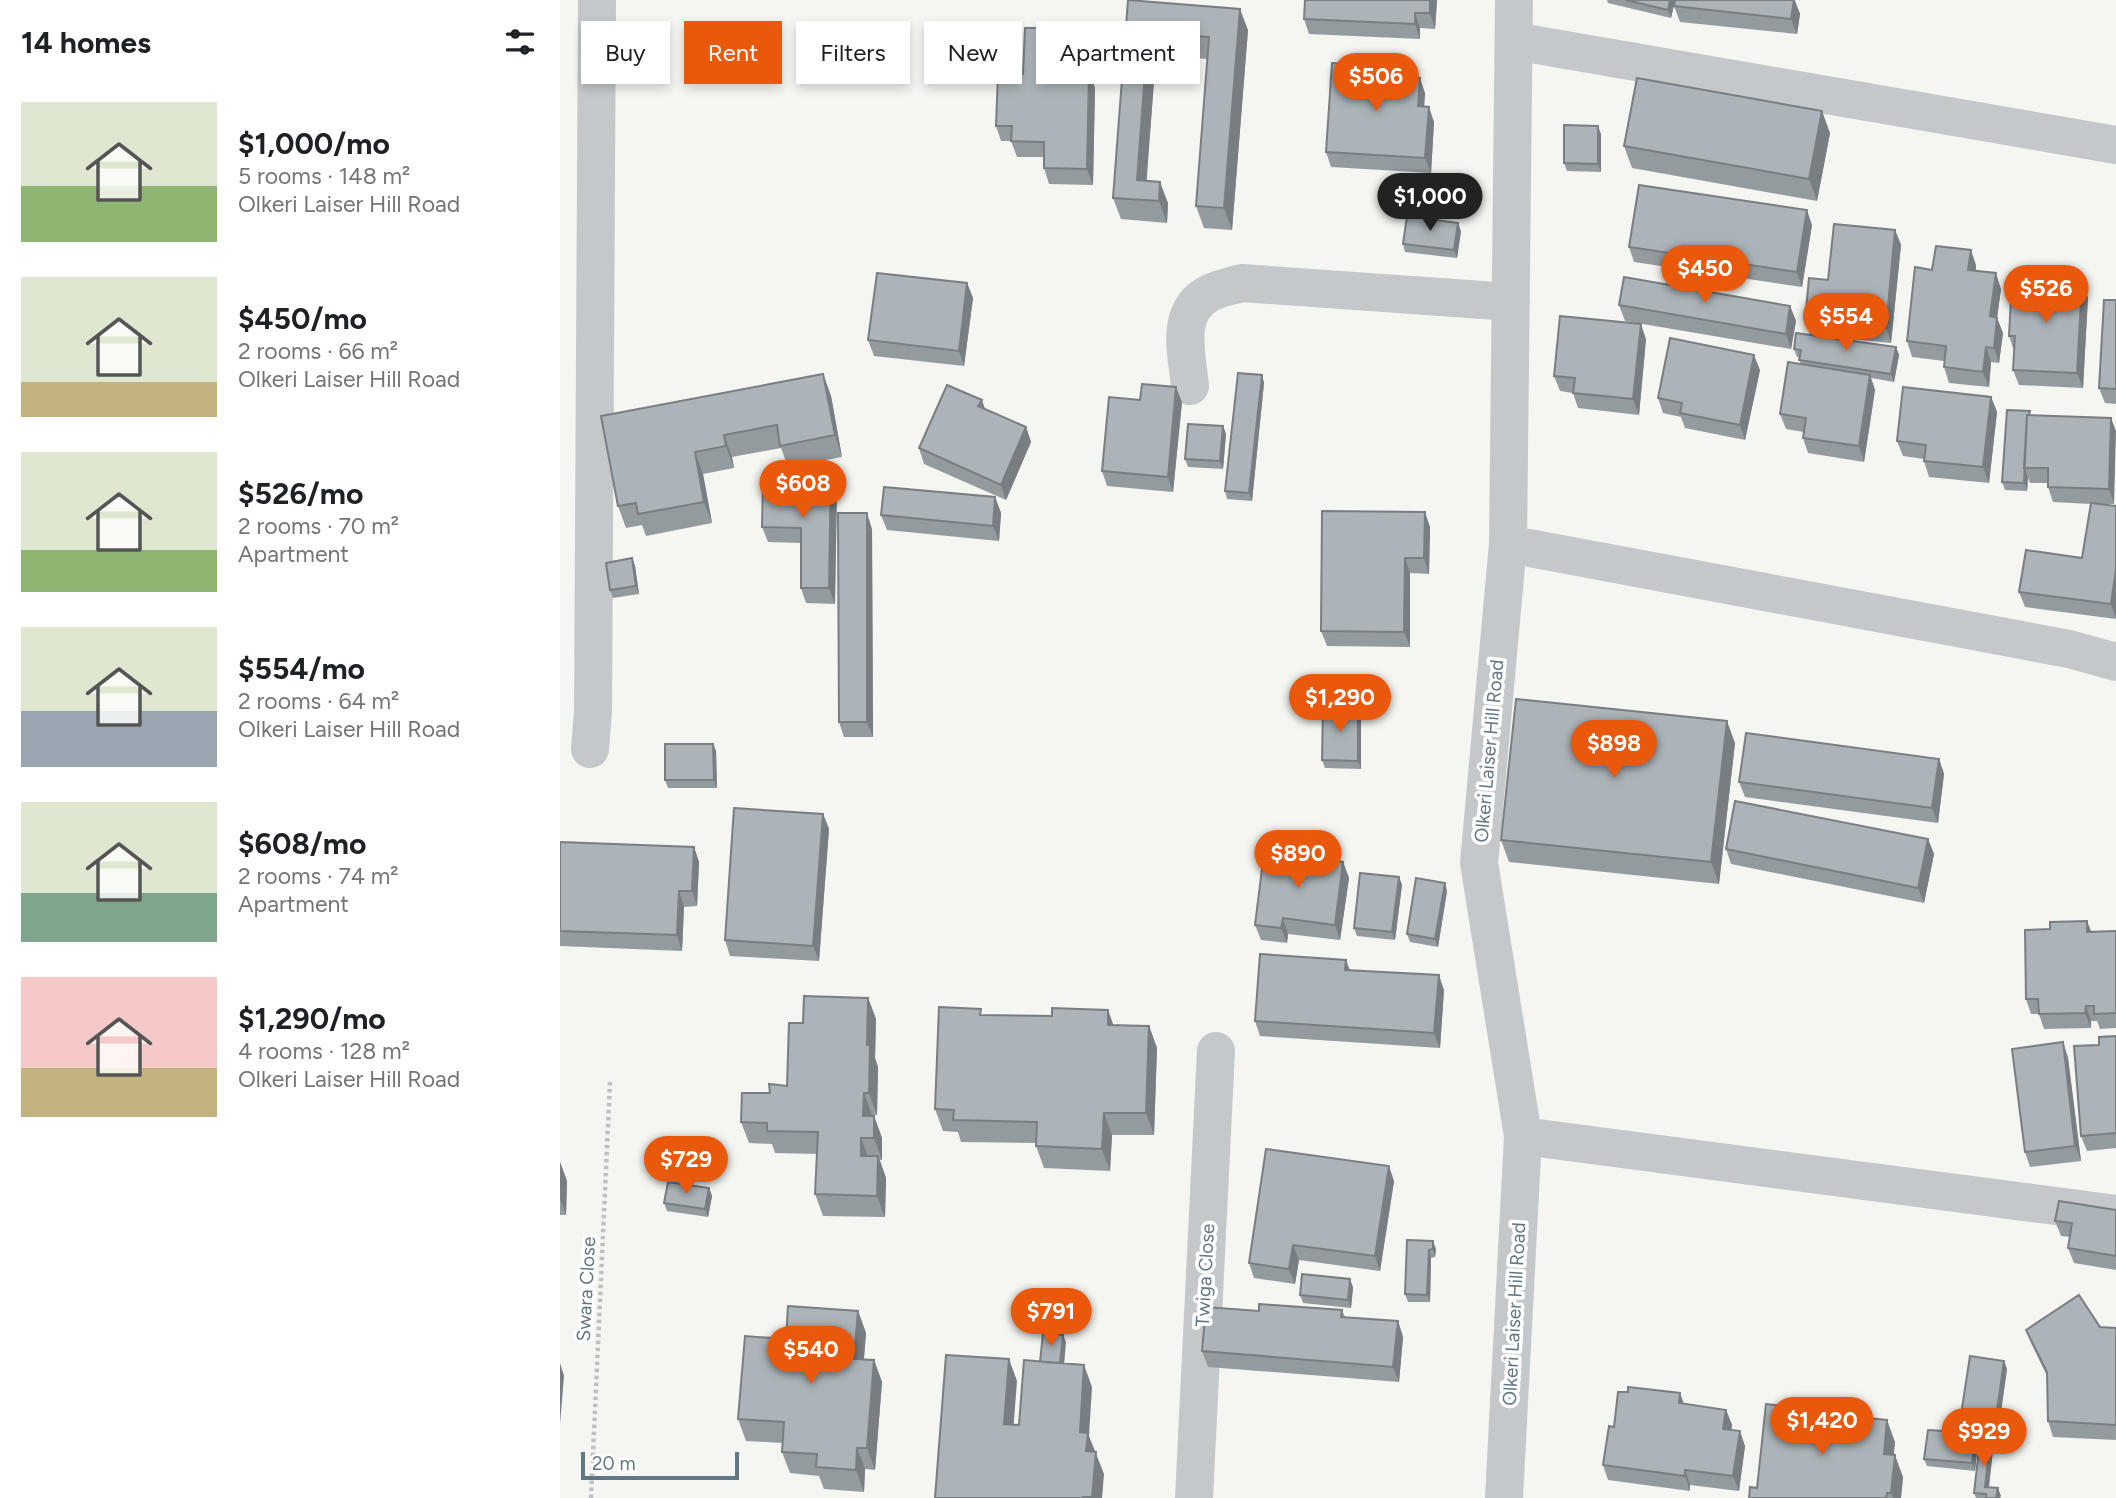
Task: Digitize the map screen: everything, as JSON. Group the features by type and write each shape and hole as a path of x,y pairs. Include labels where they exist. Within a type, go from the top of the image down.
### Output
{"street":[{"path":"590,749 593,684 597,0"},
{"name":"Olkeri Laiser Hill Road","path":"1504,1498 1523,1136 1479,863 1508,544 1514,0"},
{"path":"1514,41 2116,145"},
{"path":"1190,386 1184,329 1191,310 1209,293 1242,283 1511,302"},
{"path":"1508,544 2069,649 2116,662"},
{"name":"Twiga Close","path":"1194,1498 1216,1051"},
{"path":"1523,1136 2116,1214"}],"path":[{"name":"Swara Close","path":"591,1498 610,1082"}],"building":[{"path":"1128,0 1240,9 1224,208 1196,206 1209,37 1200,36 1200,21 1126,21"},
{"path":"1305,0 1430,0 1430,13 1415,13 1415,24 1304,19"},
{"path":"1626,0 1670,0 1668,10"},
{"path":"1675,0 1794,0 1791,19 1674,6"},
{"path":"1025,28 1036,28 1036,84 1089,84 1087,169 1044,168 1044,142 1011,141 1012,126 996,126 998,84 1022,84"},
{"path":"1393,62 1406,63 1405,77 1420,78 1418,106 1429,107 1425,158 1326,152 1332,63 1370,65 1370,77 1392,79"},
{"path":"1637,78 1822,111 1809,179 1624,146"},
{"path":"1122,84 1144,84 1137,180 1160,182 1159,201 1113,198"},
{"path":"1564,125 1598,126 1598,164 1564,163"},
{"path":"1639,185 1807,210 1797,272 1629,247"},
{"path":"1407,216 1458,223 1454,250 1403,244"},
{"path":"1834,224 1895,230 1886,328 1805,320 1809,278 1828,280"},
{"path":"1936,246 1971,250 1968,270 1996,273 1990,316 1997,318 1994,348 1986,347 1983,372 1944,367 1946,346 1907,341 1915,267 1932,270"},
{"path":"877,273 967,283 959,351 868,340"},
{"path":"1624,277 1790,306 1786,334 1619,305"},
{"path":"2012,278 2082,281 2077,373 2013,370 2015,336 2009,336"},
{"path":"2104,300 2116,300 2116,389 2099,388"},
{"path":"1560,316 1641,324 1633,399 1573,393 1575,378 1554,376"},
{"path":"1796,333 1896,347 1891,374 1799,360 1801,350 1794,349"},
{"path":"1670,338 1754,355 1740,425 1680,413 1682,403 1658,398"},
{"path":"1788,362 1870,375 1859,446 1803,438 1806,418 1780,414"},
{"path":"1238,373 1262,375 1249,493 1225,491"},
{"path":"823,374 835,435 780,446 777,425 724,435 726,446 695,452 704,502 638,514 636,503 618,506 601,416"},
{"path":"1142,384 1176,387 1168,477 1102,471 1109,397 1140,400"},
{"path":"947,385 982,400 978,406 1026,427 1001,485 919,448"},
{"path":"1903,387 1991,397 1983,467 1924,461 1926,445 1897,441"},
{"path":"2007,410 2030,411 2027,415 2024,483 2002,482"},
{"path":"2027,415 2111,418 2109,489 2048,487 2048,468 2024,468"},
{"path":"1188,424 1223,426 1220,461 1185,459"},
{"path":"814,471 831,471 829,588 801,588 801,528 762,527 763,477 814,477"},
{"path":"884,487 995,497 993,526 881,515"},
{"path":"2091,503 2116,506 2116,569 2111,604 2019,592 2026,550 2082,558"},
{"path":"1322,511 1425,512 1424,558 1405,558 1404,632 1321,631"},
{"path":"838,513 867,513 867,722 839,722"},
{"path":"632,558 636,586 610,590 606,563"},
{"path":"1516,699 1727,721 1711,862 1501,840"},
{"path":"1323,706 1358,707 1358,761 1322,760"},
{"path":"1746,733 1939,759 1932,808 1739,782"},
{"path":"665,744 713,744 714,780 665,780"},
{"path":"1735,801 1928,839 1918,888 1726,849"},
{"path":"734,808 823,814 813,946 725,940"},
{"path":"560,842 694,847 692,891 679,891 677,935 560,931"},
{"path":"1264,853 1343,862 1335,925 1283,918 1281,928 1255,925"},
{"path":"1360,873 1399,877 1392,932 1354,928"},
{"path":"1416,878 1445,883 1435,939 1407,934"},
{"path":"2087,921 2087,932 2116,931 2116,1013 2094,1014 2094,1006 2086,1006 2085,1013 2039,1014 2038,999 2026,999 2025,930 2050,929 2050,922"},
{"path":"1260,954 1346,960 1345,970 1439,975 1434,1033 1255,1021"},
{"path":"804,996 868,998 869,1093 864,1093 863,1116 874,1116 874,1138 861,1138 861,1156 878,1156 877,1196 815,1194 818,1132 767,1131 767,1123 741,1122 742,1093 770,1093 769,1084 787,1086 789,1023 803,1023"},
{"path":"939,1007 981,1009 980,1015 1052,1016 1052,1008 1108,1010 1108,1025 1149,1026 1146,1113 1104,1113 1102,1149 1036,1146 1037,1122 953,1120 954,1110 935,1109"},
{"path":"2116,1036 2116,1133 2081,1136 2074,1046 2099,1045 2099,1037"},
{"path":"2063,1042 2075,1146 2025,1152 2012,1049"},
{"path":"1266,1149 1389,1166 1375,1256 1293,1245 1289,1269 1249,1263"},
{"path":"668,1182 709,1188 705,1209 664,1203"},
{"path":"2059,1201 2116,1210 2116,1256 2068,1248 2072,1223 2055,1221"},
{"path":"1407,1240 1433,1241 1433,1249 1429,1250 1427,1295 1405,1294"},
{"path":"1302,1274 1350,1279 1348,1300 1300,1295"},
{"path":"2079,1295 2100,1327 2116,1328 2116,1425 2048,1421 2047,1372 2026,1330"},
{"path":"1259,1304 1342,1310 1341,1317 1398,1321 1393,1367 1202,1351 1206,1307 1259,1311"},
{"path":"788,1306 858,1311 854,1359 874,1360 867,1448 857,1448 856,1470 816,1467 817,1454 782,1452 784,1422 738,1419 745,1336 786,1339"},
{"path":"1043,1333 1063,1335 1060,1363 1040,1362"},
{"path":"946,1355 1009,1359 1004,1424 1019,1425 1024,1360 1084,1365 1080,1432 1088,1433 1086,1451 1096,1452 1092,1497 935,1498"},
{"path":"1970,1356 2004,1361 1995,1425 1960,1421"},
{"path":"1628,1387 1680,1393 1679,1403 1726,1410 1723,1429 1740,1431 1733,1476 1685,1470 1685,1476 1603,1465 1609,1426 1614,1427 1618,1392 1628,1392"},
{"path":"1766,1404 1803,1408 1803,1416 1814,1418 1814,1413 1840,1416 1839,1422 1846,1422 1846,1416 1887,1420 1884,1454 1895,1455 1891,1493 1887,1493 1886,1498 1749,1498 1750,1487 1757,1488"},
{"path":"1928,1430 1975,1433 1972,1463 1924,1459"},
{"path":"1981,1432 1991,1433 1985,1487 1998,1488 1996,1498 1986,1498 1986,1494 1974,1493"}]}
